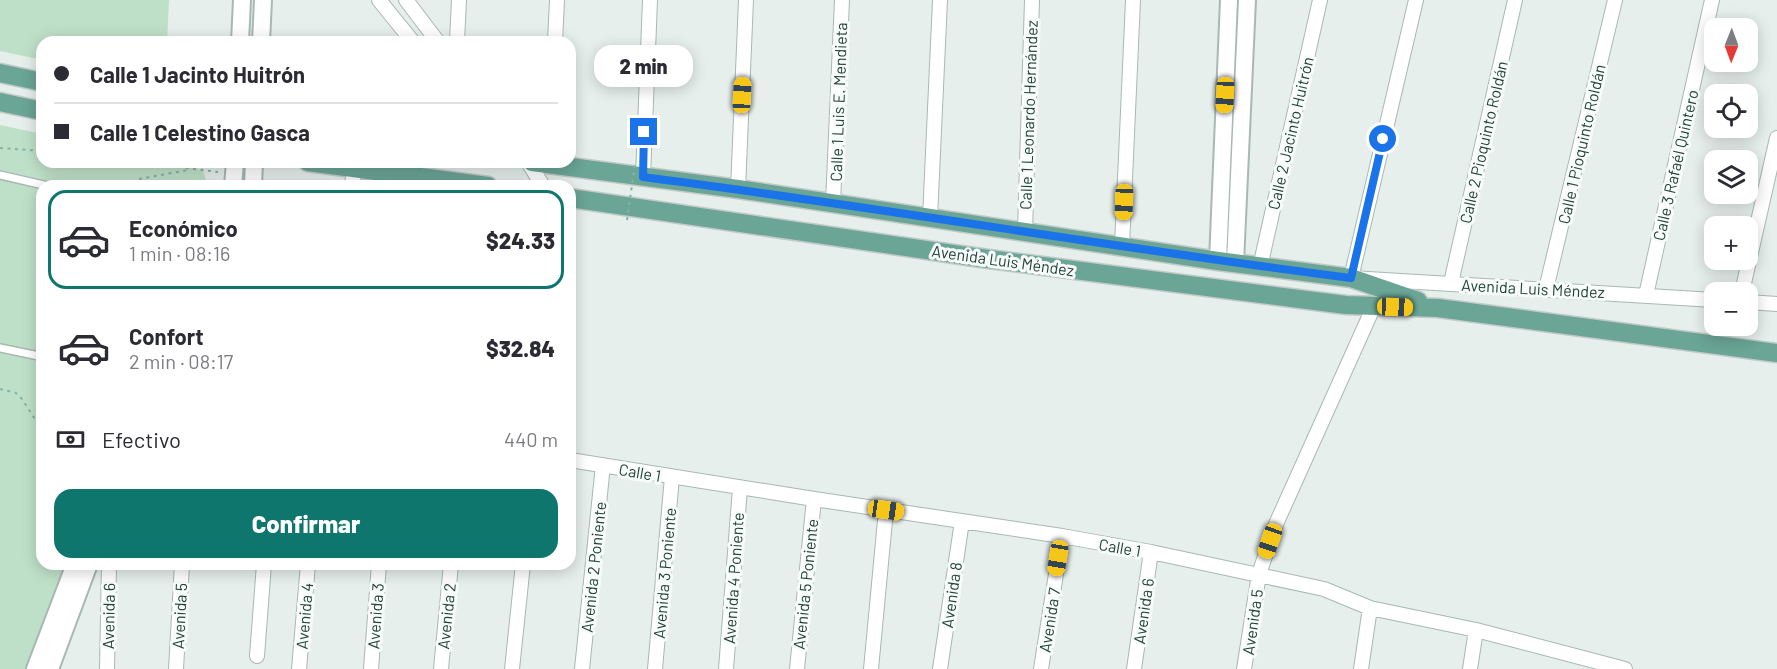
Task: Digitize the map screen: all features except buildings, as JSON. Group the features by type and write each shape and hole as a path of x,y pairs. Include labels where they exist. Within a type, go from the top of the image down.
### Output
{"main road":[{"path":"0,73 36,81"},
{"path":"0,102 36,110"},
{"name":"Avenida Luis Méndez","path":"576,165 639,170 738,189 1260,267 1351,278 1438,308"},
{"path":"356,168 413,180"},
{"name":"Avenida Luis Méndez","path":"576,205 1346,305 1438,308 1777,353"}],"street":[{"path":"240,36 242,0"},
{"path":"261,36 263,0"},
{"path":"379,0 408,36"},
{"path":"406,0 433,36"},
{"path":"457,36 459,0"},
{"path":"555,36 557,0"},
{"path":"639,170 650,0"},
{"path":"738,189 746,0"},
{"name":"Calle 1 Luis E. Mendieta","path":"833,203 842,0"},
{"path":"930,218 940,0"},
{"name":"Calle 1 Leonardo Hernández","path":"1025,231 1032,0"},
{"path":"1122,246 1132,0"},
{"path":"1226,262 1229,0"},
{"path":"1226,262 1247,0"},
{"name":"Calle 2 Jacinto Huitrón","path":"1260,267 1320,0"},
{"path":"1351,278 1416,0"},
{"name":"Calle 2 Pioquinto Roldán","path":"1451,283 1515,0"},
{"name":"Calle 1 Pioquinto Roldán","path":"1546,289 1615,0"},
{"name":"Calle 3 Rafaél Quintero","path":"1646,295 1712,0"},
{"path":"1744,282 1777,138"},
{"path":"353,180 356,168"},
{"name":"Avenida Luis Méndez","path":"1351,278 1704,299"},
{"path":"1758,303 1777,304"},
{"name":"Avenida 5","path":"1245,669 1259,574 1276,524 1374,306"},
{"name":"Calle 1","path":"576,461 814,500 1062,536 1151,552 1324,589 1370,608 1476,630 1608,667 1625,669"},
{"name":"Avenida 2 Poniente","path":"582,669 603,465"},
{"name":"Avenida 3 Poniente","path":"655,669 672,477"},
{"name":"Avenida 4 Poniente","path":"726,669 740,488"},
{"name":"Avenida 5 Poniente","path":"797,669 814,500"},
{"path":"871,669 886,510"},
{"name":"Avenida 8","path":"940,669 962,521"},
{"name":"Avenida 7","path":"1041,669 1062,536"},
{"name":"Avenida 6","path":"1134,669 1151,552"},
{"path":"35,669 73,570"},
{"path":"50,669 87,570"},
{"name":"Avenida 6","path":"107,669 109,570"},
{"name":"Avenida 5","path":"176,669 182,570"},
{"path":"257,656 264,570"},
{"name":"Avenida 4","path":"299,669 307,570"},
{"name":"Avenida 3","path":"371,669 379,570"},
{"name":"Avenida 2","path":"441,669 450,570"},
{"path":"512,669 522,570"},
{"path":"1361,669 1370,608"},
{"path":"1470,669 1476,630"}],"lane":[{"path":"0,175 36,183"},
{"path":"0,348 36,357"}],"path":[{"path":"0,148 36,151"},
{"path":"184,168 234,173"},
{"path":"139,179 191,169"},
{"path":"627,220 639,170"},
{"path":"0,389 16,393 36,421"}],"green space":[{"path":"0,0 169,0 167,36 36,36 36,59 0,51"},
{"path":"0,125 36,133 36,168 193,168 203,171 206,180 36,180 36,570 68,570 30,669 0,669"}],"route":[{"path":"644,132 643,177 814,200 1218,261 1351,278 1383,139"}]}
